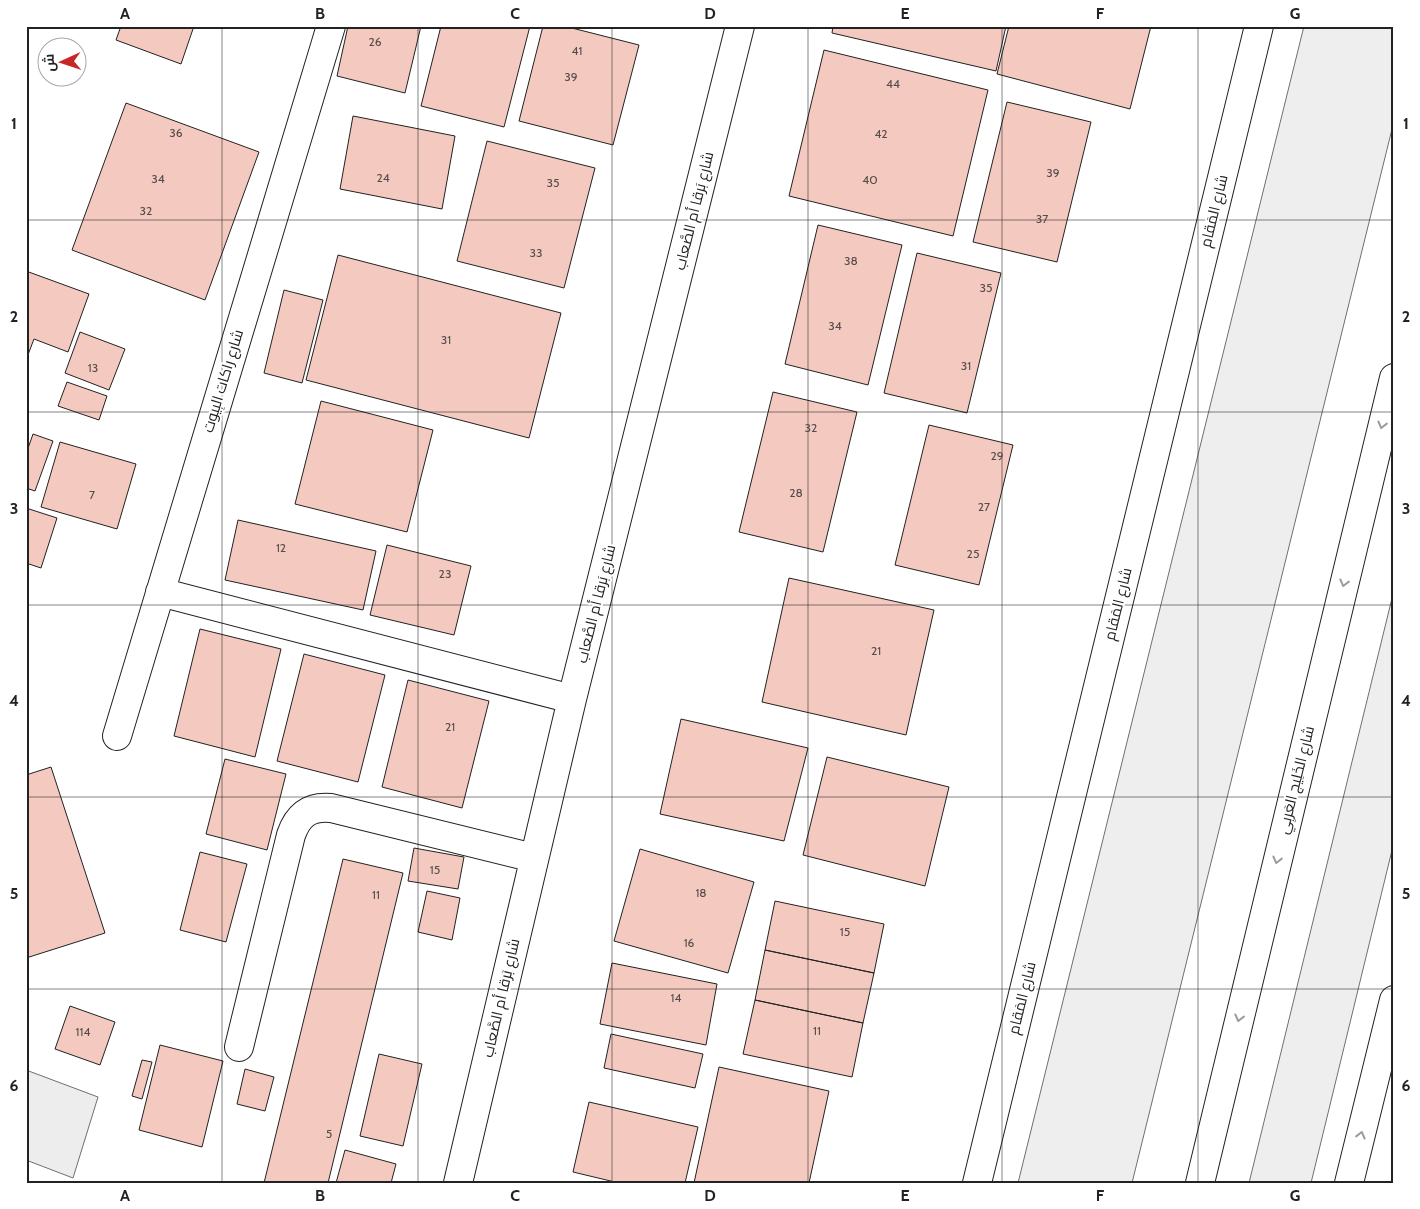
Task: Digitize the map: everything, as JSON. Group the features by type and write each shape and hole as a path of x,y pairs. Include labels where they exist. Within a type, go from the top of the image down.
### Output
{"main road":[{"name":"شارع راكات البِيوت","path":"117,736 330,26"},
{"name":"شارع بَرقا أم الصَّعاب","path":"458,1183 572,699 740,26"},
{"name":"شارع المَقام","path":"977,1183 1259,26"},
{"name":"شارع الخَلِيج العَربِي","path":"1200,1183 1394,378"},
{"path":"160,592 572,699"},
{"path":"239,1047 291,835 301,817 310,811 320,808 331,808 534,858"},
{"path":"1349,1183 1394,1000"}],"shaded area":[{"path":"1304,26 1394,26 1394,121 1132,1183 1018,1183"},
{"path":"1394,590 1394,842 1311,1183 1249,1183"},
{"path":"26,1070 98,1097 73,1178 26,1160"}],"building":[{"path":"121,26 194,26 181,64 116,40"},
{"path":"348,26 421,26 405,93 337,76"},
{"path":"441,26 530,26 504,127 421,106"},
{"path":"543,26 564,26 639,45 613,145 519,121"},
{"path":"833,26 1006,26 996,71 832,33"},
{"path":"1009,26 1151,26 1130,109 997,74"},
{"path":"824,50 988,90 953,236 789,196"},
{"path":"1007,102 1091,122 1057,262 973,242"},
{"path":"126,103 259,152 205,300 72,250"},
{"path":"353,116 455,136 442,209 340,189"},
{"path":"487,141 595,168 564,288 457,261"},
{"path":"818,225 902,245 868,385 785,364"},
{"path":"917,253 1001,273 967,413 884,393"},
{"path":"338,255 561,313 529,438 306,380"},
{"path":"26,271 89,294 68,352 34,339 26,360"},
{"path":"284,290 323,300 302,383 264,373"},
{"path":"80,332 125,349 109,390 65,373"},
{"path":"67,382 107,396 99,420 58,406"},
{"path":"773,392 857,412 823,552 739,532"},
{"path":"321,401 433,430 407,532 295,504"},
{"path":"929,425 1013,445 979,585 895,565"},
{"path":"33,434 53,441 35,491 26,488 26,454"},
{"path":"60,442 136,464 117,529 41,507"},
{"path":"26,508 57,518 41,568 26,563"},
{"path":"238,520 376,551 363,610 225,580"},
{"path":"387,545 471,566 454,635 370,615"},
{"path":"789,578 934,610 906,735 762,702"},
{"path":"200,629 281,649 255,757 174,736"},
{"path":"304,654 385,675 358,782 277,761"},
{"path":"408,680 489,701 462,808 382,787"},
{"path":"681,719 808,748 784,841 660,814"},
{"path":"827,757 949,787 925,886 803,855"},
{"path":"225,759 286,774 267,850 206,834"},
{"path":"51,767 105,933 26,958 26,775"},
{"path":"414,848 464,857 458,889 408,881"},
{"path":"640,849 754,882 728,973 614,941"},
{"path":"200,852 247,864 226,942 180,930"},
{"path":"343,859 403,873 328,1183 264,1183"},
{"path":"427,891 460,898 452,940 418,932"},
{"path":"775,901 884,924 874,973 765,950"},
{"path":"765,950 874,973 863,1023 755,1000"},
{"path":"612,963 717,984 706,1045 600,1024"},
{"path":"755,1000 863,1023 852,1077 743,1054"},
{"path":"70,1006 115,1022 100,1065 55,1049"},
{"path":"611,1034 703,1054 695,1088 604,1068"},
{"path":"160,1045 223,1061 202,1147 139,1130"},
{"path":"379,1054 422,1064 403,1146 360,1136"},
{"path":"142,1060 152,1062 142,1099 132,1096"},
{"path":"719,1067 829,1091 809,1183 694,1183"},
{"path":"245,1069 274,1077 265,1111 237,1104"},
{"path":"589,1102 698,1127 685,1183 619,1183 573,1172"},
{"path":"345,1150 396,1164 391,1183 336,1183"}]}
